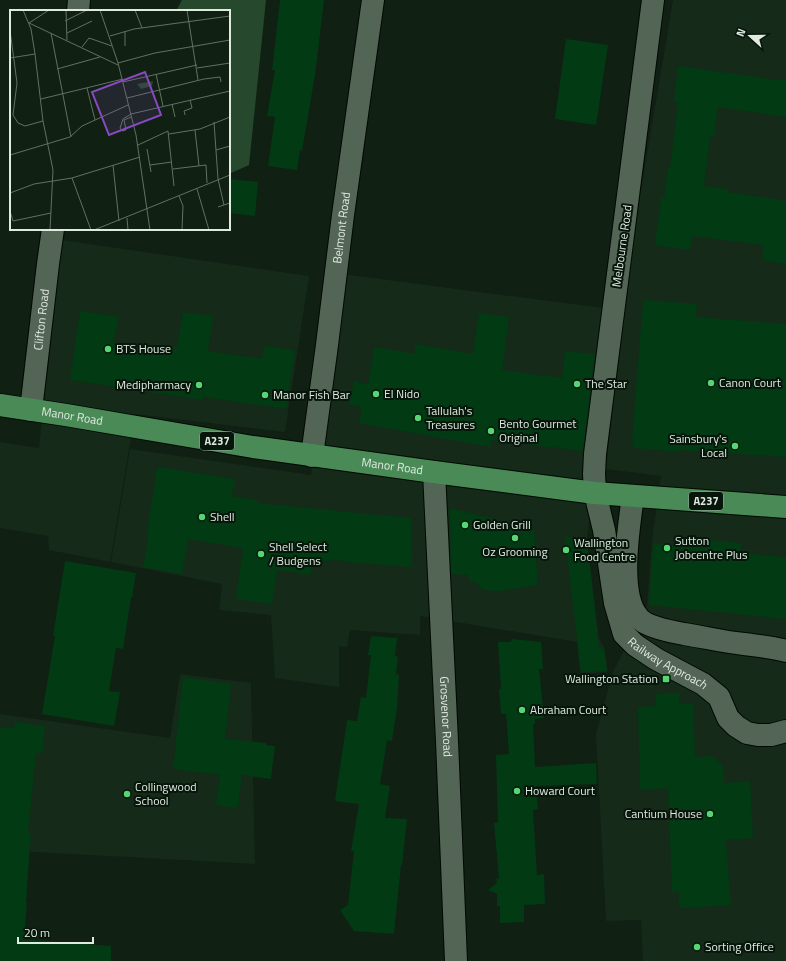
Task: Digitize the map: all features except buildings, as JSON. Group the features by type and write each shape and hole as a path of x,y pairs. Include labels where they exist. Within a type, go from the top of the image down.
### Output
{"main road":[{"name":"Manor Road","path":"0,405 312,456 595,493 786,507"}],"street":[{"path":"78,10 79,0"},
{"name":"Belmont Road","path":"312,456 372,0"},
{"name":"Melbourne Road","path":"595,493 595,454 653,0"},
{"name":"Clifton Road","path":"31,410 53,230"},
{"name":"Grosvenor Road","path":"434,472 456,961"},
{"name":"Railway Approach","path":"595,493 604,530 615,603 624,634 635,645 651,656 703,684 719,697 728,718 736,726 747,733 758,736 771,735 786,731"},
{"name":"Railway Approach","path":"633,496 628,532 626,572 632,608 640,620 673,632 786,650"}],"shaded area":[{"path":"182,0 266,0 249,165 230,174 230,10 177,10"},
{"path":"673,0 786,0 786,961 643,961 641,920 606,921 596,734 613,672 647,606 652,540 661,476 606,469 626,280"},
{"path":"62,240 309,276 285,432 135,414 110,562 49,550 48,536 0,528 0,442 39,448"},
{"path":"342,274 603,308 590,515 587,539 599,639 604,647 608,672 580,674 577,642 420,616 420,635 350,630 347,647 339,646 339,687 275,678 271,615 219,610 222,584 111,562 130,449 311,475"},
{"name":"Collingwood School","path":"180,674 251,683 255,864 0,850 0,714 170,738"}],"place":[{"name":"BTS House","path":"108,349"},
{"name":"Canon Court","path":"711,383"},
{"name":"The Star","path":"577,384"},
{"name":"Medipharmacy","path":"199,385"},
{"name":"El Nido","path":"376,394"},
{"name":"Manor Fish Bar","path":"265,395"},
{"name":"Tallulah's Treasures","path":"418,418"},
{"name":"Bento Gourmet Original","path":"491,431"},
{"name":"Sainsbury's Local","path":"735,446"},
{"name":"Shell","path":"202,517"},
{"name":"Golden Grill","path":"465,525"},
{"name":"Oz Grooming","path":"515,538"},
{"name":"Sutton Jobcentre Plus","path":"667,548"},
{"name":"Wallington Food Centre","path":"566,550"},
{"name":"Shell Select / Budgens","path":"261,554"},
{"name":"Wallington Station","path":"666,679"},
{"name":"Abraham Court","path":"522,710"},
{"name":"Howard Court","path":"517,791"},
{"name":"Collingwood School","path":"127,794"},
{"name":"Cantium House","path":"710,814"},
{"name":"Sorting Office","path":"697,947"}]}
